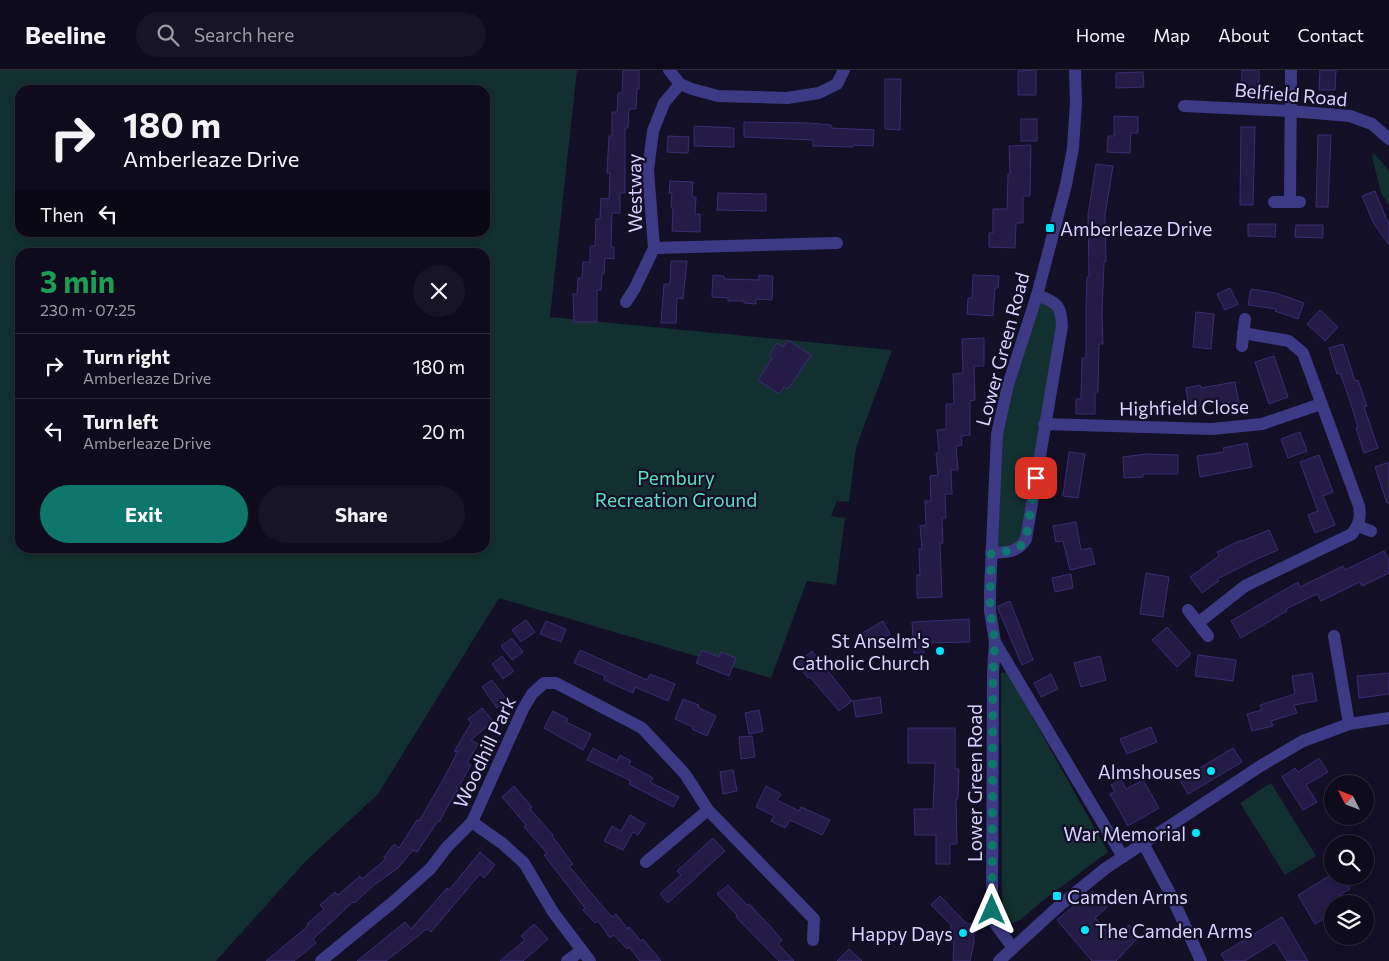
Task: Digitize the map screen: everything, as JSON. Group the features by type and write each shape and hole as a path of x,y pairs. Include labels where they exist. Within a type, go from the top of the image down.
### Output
{"street":[{"path":"669,70 680,84 718,96 787,98 820,93 836,84 844,70"},
{"name":"Lower Green Road","path":"1013,948 996,925 992,910 993,672 995,642 990,611 997,434 1008,385 1037,295 1066,185 1073,148 1076,102 1074,70"},
{"path":"1274,202 1295,202 1290,111 1291,70"},
{"name":"Westway","path":"626,302 635,288 654,248 648,170 653,131 664,104 680,84"},
{"name":"Belfield Road","path":"1184,106 1350,116 1372,124 1389,138"},
{"path":"654,248 837,243"},
{"path":"991,553 1015,550 1022,546 1026,539 1062,326 1061,311 1053,301 1037,295"},
{"path":"1242,346 1245,319"},
{"path":"1198,623 1245,586 1352,534 1358,526 1361,516 1303,353 1289,341 1243,332"},
{"name":"Highfield Close","path":"1044,424 1212,429 1262,424 1321,404"},
{"path":"1358,526 1371,531"},
{"path":"1188,610 1208,636"},
{"path":"1334,636 1349,724"},
{"name":"Lower Green Road","path":"995,642 1122,856"},
{"name":"Woodhill Park","path":"321,961 430,869 447,847 472,822 523,708 532,694 544,682 556,683 642,728 685,774 708,810 814,919 813,940"},
{"path":"999,961 1078,890 1122,856 1221,791 1303,741 1349,724 1389,718"},
{"path":"646,862 708,810"},
{"path":"472,822 503,844 524,863 553,912 590,961"},
{"path":"1143,844 1171,895 1201,961"},
{"path":"567,961 581,951"}],"green space":[{"name":"Pembury Recreation Ground","path":"0,70 577,70 550,317 892,350 856,448 849,502 837,501 831,516 845,518 836,585 807,581 771,678 499,598 378,794 305,862 216,961 0,961"},
{"path":"1375,154 1389,171 1389,205 1381,193 1372,156"},
{"path":"1037,295 1061,311 1026,539 991,553 997,434"},
{"path":"1007,672 1108,852 1020,920 1011,924 1002,920 1001,673"},
{"path":"1271,783 1316,856 1285,875 1240,803"}],"building":[{"path":"623,70 639,70 639,89 637,89 636,109 629,109 628,128 625,128 625,193 620,193 620,213 612,213 611,247 614,247 614,259 605,258 601,290 597,290 597,322 574,322 573,294 577,294 578,278 582,278 583,262 590,262 590,246 595,246 596,219 600,219 601,198 609,199 610,173 607,173 609,136 612,136 612,112 617,112 618,93 622,93"},
{"path":"1036,70 1036,95 1018,95 1018,71"},
{"path":"1242,70 1259,70 1259,94 1241,94"},
{"path":"1320,70 1336,70 1335,90 1319,90"},
{"path":"1143,72 1144,87 1116,88 1116,73"},
{"path":"885,79 901,79 900,130 885,129"},
{"path":"1114,116 1138,117 1138,133 1131,133 1130,153 1107,152 1108,136 1114,136"},
{"path":"1021,119 1037,119 1037,141 1021,141"},
{"path":"744,122 809,123 831,125 831,128 874,130 873,146 813,146 813,140 744,137"},
{"path":"694,126 734,128 734,147 694,146"},
{"path":"1241,127 1255,127 1253,205 1240,205"},
{"path":"1318,135 1331,135 1328,207 1316,207"},
{"path":"668,136 689,137 688,153 667,152"},
{"path":"1031,145 1030,196 1023,196 1023,223 1016,223 1015,248 989,247 989,233 993,233 993,209 1007,209 1008,174 1010,174 1009,146"},
{"path":"1096,164 1113,166 1105,215 1106,262 1104,262 1102,312 1103,344 1099,344 1098,392 1095,392 1095,414 1076,414 1076,399 1081,399 1082,358 1086,358 1087,277 1089,277 1088,215"},
{"path":"670,181 693,182 692,197 696,197 695,214 700,214 700,232 672,231 673,208 671,208 672,193 669,193"},
{"path":"1375,191 1389,225 1389,245 1374,224 1362,196"},
{"path":"718,193 766,194 766,211 717,210"},
{"path":"1248,224 1276,224 1275,237 1248,236"},
{"path":"1296,225 1323,225 1323,238 1295,237"},
{"path":"671,261 687,261 683,299 677,298 676,323 661,323 664,284 670,284"},
{"path":"713,275 724,276 724,279 759,280 759,275 773,276 772,300 756,299 756,304 744,303 744,301 728,301 728,298 712,297"},
{"path":"973,275 999,276 998,288 995,288 993,316 967,314 968,298 972,298"},
{"path":"1230,288 1238,304 1225,310 1217,294"},
{"path":"1251,289 1276,293 1304,303 1298,319 1275,311 1276,309 1248,305"},
{"path":"1320,310 1338,327 1325,341 1307,324"},
{"path":"1196,312 1214,314 1211,349 1193,347"},
{"path":"984,338 984,366 974,366 975,400 970,401 970,435 961,436 962,445 956,446 958,470 951,470 952,494 945,494 946,518 942,518 943,543 940,543 942,597 917,598 917,575 920,575 919,549 922,549 920,526 926,525 925,501 931,501 930,476 938,475 936,453 939,453 937,430 946,429 946,404 954,404 953,374 963,373 962,339"},
{"path":"788,340 811,355 788,389 784,387 779,394 758,380 772,358 769,356 777,343 783,347"},
{"path":"1343,344 1355,381 1358,380 1367,406 1364,407 1378,448 1364,453 1349,398 1340,373 1337,374 1329,348"},
{"path":"1274,356 1288,397 1269,404 1255,362"},
{"path":"1235,382 1239,404 1215,408 1215,403 1189,408 1186,388 1200,385 1201,388"},
{"path":"1300,432 1307,451 1288,458 1281,439"},
{"path":"1247,443 1252,467 1200,477 1197,456 1224,452 1223,448"},
{"path":"1069,452 1085,454 1078,498 1063,496"},
{"path":"1146,454 1178,455 1178,474 1143,474 1143,477 1124,478 1123,457"},
{"path":"1319,455 1333,492 1323,496 1335,525 1315,533 1308,515 1318,511 1300,462"},
{"path":"1389,462 1389,503 1387,503 1375,467"},
{"path":"1076,522 1081,550 1091,548 1095,564 1070,570 1063,541 1056,542 1053,526"},
{"path":"1269,530 1278,550 1217,579 1219,581 1202,593 1190,577 1219,556 1217,552 1241,540"},
{"path":"1384,551 1389,560 1389,573 1362,586 1360,582 1321,601 1317,594 1286,609 1287,611 1241,638 1231,621 1298,582 1300,587 1343,566 1345,570"},
{"path":"1146,573 1169,577 1163,617 1140,614"},
{"path":"1071,574 1073,588 1055,592 1052,578"},
{"path":"1010,601 1033,660 1022,665 998,609 998,606"},
{"path":"969,619 970,642 924,643 924,653 914,653 912,622"},
{"path":"526,620 535,632 521,642 512,630"},
{"path":"546,621 566,629 561,642 540,634"},
{"path":"883,621 890,634 867,648 859,635"},
{"path":"1167,627 1191,654 1177,667 1152,640"},
{"path":"512,638 523,652 512,660 501,646"},
{"path":"580,650 647,680 650,674 675,684 668,701 635,687 633,693 604,680 605,676 574,663"},
{"path":"702,650 719,657 721,652 736,658 729,676 696,663"},
{"path":"812,651 852,701 839,711 797,664"},
{"path":"1198,655 1236,660 1233,681 1195,676"},
{"path":"502,656 514,671 503,679 492,664"},
{"path":"1100,656 1106,680 1081,687 1074,663"},
{"path":"1312,673 1317,701 1294,705 1297,713 1271,721 1273,726 1252,731 1247,714 1262,710 1260,705 1295,694 1292,676"},
{"path":"1389,673 1389,694 1359,698 1357,676"},
{"path":"1051,674 1058,689 1041,697 1034,683"},
{"path":"492,680 507,700 497,708 482,687"},
{"path":"880,697 882,713 856,717 853,701"},
{"path":"683,699 699,705 698,707 716,716 707,736 675,719"},
{"path":"482,708 493,721 471,740 478,744 467,763 471,765 439,822 417,852 413,850 398,868 353,902 313,939 316,943 294,961 266,961 308,926 307,924 324,909 320,905 335,892 338,895 360,876 362,879 386,859 384,857 394,844 399,848 417,820 419,821 443,780 458,751 454,752 471,723 468,719"},
{"path":"759,710 763,731 749,734 745,713"},
{"path":"553,711 568,719 566,722 591,734 583,750 544,728"},
{"path":"1151,727 1157,742 1127,754 1120,739"},
{"path":"908,728 955,728 955,769 959,769 958,799 956,799 957,844 950,844 950,864 936,864 936,835 915,835 914,809 933,809 935,763 908,763"},
{"path":"752,736 755,757 741,759 739,737"},
{"path":"593,748 617,761 620,755 631,761 629,765 653,778 650,782 679,797 673,807 629,784 631,781 587,760"},
{"name":"Almshouses","path":"1233,748 1242,762 1188,794 1180,780"},
{"path":"1319,758 1328,772 1306,785 1317,802 1303,810 1282,777 1295,768 1298,772"},
{"path":"733,770 737,791 723,794 720,772"},
{"path":"1121,780 1126,789 1143,780 1159,808 1128,826 1110,794 1115,792 1111,785"},
{"path":"514,786 532,807 530,809 553,835 573,864 569,866 598,901 612,917 616,914 628,929 629,927 641,941 643,939 661,961 640,961 629,947 627,949 614,935 610,938 598,921 595,923 583,910 585,908 544,855 547,853 524,827 526,825 502,797"},
{"path":"766,786 781,794 777,800 799,811 801,807 830,820 822,835 790,820 785,828 771,821 774,816 756,807"},
{"path":"630,815 645,824 638,835 633,832 623,850 604,841 612,826 621,831"},
{"path":"713,838 725,851 668,903 660,894 681,875 677,871"},
{"path":"480,852 495,865 484,878 480,874 431,932 427,929 386,961 357,961 405,922 411,929 447,888 449,890"},
{"path":"1324,879 1324,885 1348,885 1350,889 1339,895 1324,895 1324,919 1315,924 1298,895"},
{"path":"728,885 770,926 782,940 778,944 794,961 779,961 736,917 737,915 717,894"},
{"name":"The Camden Arms","path":"1092,891 1107,907 1095,918 1113,939 1129,925 1138,938 1116,961 1092,961 1057,920"},
{"path":"940,896 966,923 974,925 974,943 970,961 953,961 954,942 951,942 951,925 931,905"},
{"path":"1282,917 1308,961 1287,961 1275,942 1245,961 1225,961 1221,954"},
{"path":"534,924 548,939 523,961 500,961 525,940 521,936"},
{"path":"849,949 862,961 837,961"}],"place":[{"name":"Amberleaze Drive","path":"1050,228"},
{"name":"St Anselm's Catholic Church","path":"940,651"},
{"name":"Almshouses","path":"1211,771"},
{"name":"War Memorial","path":"1196,833"},
{"name":"Camden Arms","path":"1057,896"},
{"name":"The Camden Arms","path":"1085,930"},
{"name":"Happy Days","path":"963,933"}],"route":[{"path":"992,910 993,672 995,642 990,611 991,553 1015,550 1022,546 1026,539 1036,478"}]}
